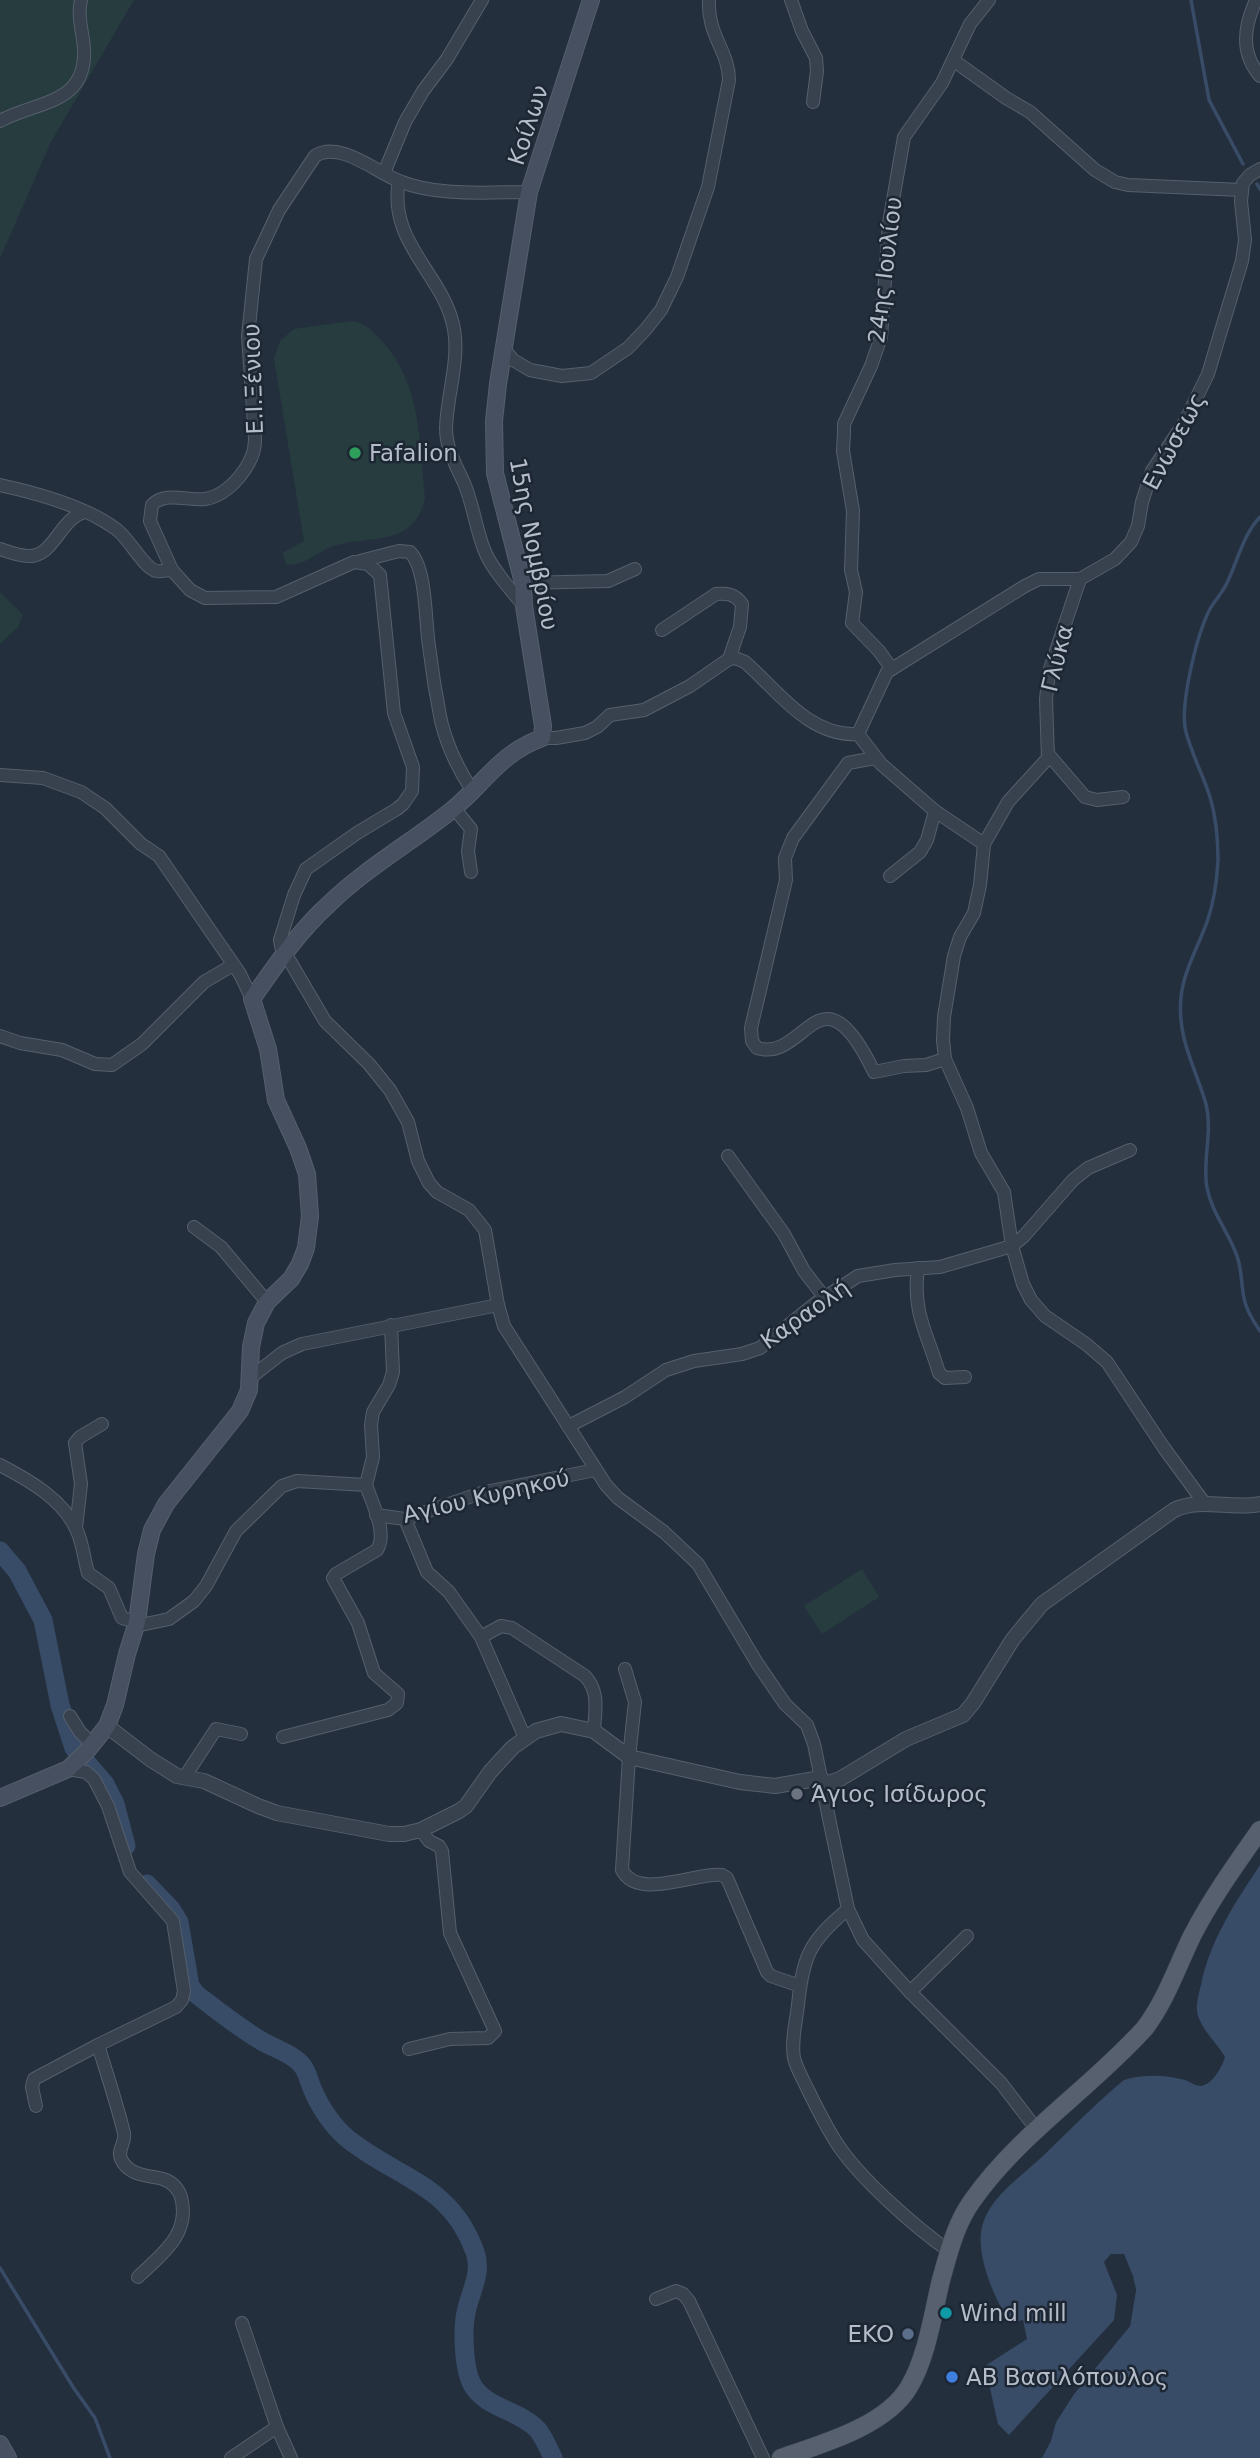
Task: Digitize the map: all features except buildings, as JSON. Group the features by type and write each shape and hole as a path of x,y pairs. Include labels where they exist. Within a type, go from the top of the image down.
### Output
{"main road":[{"name":"Κοίλων","path":"530,192 591,0"},
{"name":"15ης Νομβρίου","path":"530,192 503,349 494,421 494,464 499,495 523,583 524,606 543,726 542,738"},
{"path":"0,1798 80,1757 107,1726 136,1624 146,1554 158,1516 240,1411 249,1390 253,1332 267,1302 291,1279 300,1264 309,1233 307,1174 276,1100 268,1049 252,999 284,953 329,904 454,808 506,756 542,738"},
{"path":"782,2458 850,2433 885,2412 903,2396 918,2369 949,2252 962,2218 998,2167 1145,2028 1159,2006 1210,1904 1260,1830"},
{"path":"985,2185 1003,2173 1152,2032 1170,2004 1217,1908 1260,1844"},
{"path":"0,2444 8,2458"}],"street":[{"path":"0,121 59,98 76,83 83,63 82,30 78,15 81,0"},
{"path":"384,173 405,122 482,0"},
{"path":"503,349 530,370 562,376 591,373 628,348 661,310 677,277 708,187 729,80 727,64 711,27 709,0"},
{"path":"792,0 802,32 816,58 813,102"},
{"name":"24ης Ιουλίου","path":"892,669 852,623 856,593 851,570 853,511 843,450 844,425 881,337 889,223 904,136 942,82 970,24 989,0"},
{"path":"1256,0 1245,32 1248,59 1260,76"},
{"path":"953,60 1030,112 1095,170 1115,181 1128,185 1242,190 1246,178 1260,169"},
{"name":"Ε.Ι.Ξένιου","path":"336,151 323,151 310,161 279,210 256,259 248,328 256,445 251,460 236,480 217,494 203,499 158,499 152,505 150,521 172,570 190,590 205,597 283,596 332,571 360,561 399,551 410,552 420,574 442,725 452,753 472,790"},
{"name":"Κοίλων","path":"336,151 399,181 426,188 474,192 530,192"},
{"path":"399,181 396,196 401,223 447,306 455,334 455,357 446,428 451,455 470,500 487,555 524,606"},
{"name":"Ενώσεως","path":"858,734 884,677 892,669 1032,582 1039,579 1080,579 1115,559 1126,549 1138,526 1152,471 1184,423 1204,384 1242,261 1245,240 1242,190"},
{"path":"0,485 41,495 102,520 121,533 154,570 172,570"},
{"path":"0,549 24,556 38,555 48,548 71,517 84,512"},
{"path":"360,561 377,572 383,588 394,713 411,758 412,791 397,809 306,869 294,895 280,940 284,953 325,1021 390,1090 408,1122 418,1161 429,1183 437,1192 469,1210 485,1230 498,1305 505,1326 595,1470 618,1498 664,1532 698,1564 757,1663 785,1704 807,1725 814,1744 848,1909 863,1940 910,1992 1001,2083 1037,2130"},
{"path":"523,583 608,581 635,569"},
{"name":"Γλύκα","path":"1049,755 1046,699 1049,672 1080,579"},
{"path":"662,631 716,594 732,595 742,604 743,613 729,659"},
{"path":"542,738 585,733 610,715 644,710 690,686 729,659 735,659 745,662 803,716 822,728 839,733 858,734 875,758 935,811 984,844"},
{"path":"1123,797 1097,800 1085,797 1049,755 1008,802 984,844 974,913 960,937 954,956 944,1017 945,1059 964,1099 981,1153 1002,1187 1012,1246 1023,1284 1036,1308 1107,1362 1205,1504"},
{"path":"875,758 848,763 793,838 785,858 786,880 758,993 751,1035 757,1048 772,1050 784,1045 813,1024 831,1020 847,1028 853,1035 874,1072 926,1065 945,1059"},
{"path":"0,775 43,778 81,792 105,808 141,844 159,856 233,965 252,999"},
{"path":"454,808 471,829 468,851 471,872"},
{"path":"890,876 920,852 927,840 935,811"},
{"path":"0,1036 20,1043 62,1050 95,1065 112,1065 142,1044 204,982 233,965"},
{"path":"1012,1246 1073,1180 1088,1168 1130,1150"},
{"path":"728,1156 785,1234 804,1271 824,1298"},
{"path":"194,1227 221,1247 267,1302"},
{"name":"Καραολή","path":"569,1426 625,1397 666,1370 760,1348 824,1298 864,1274 940,1267 1012,1246"},
{"path":"918,1268 918,1314 939,1373 945,1378 965,1377"},
{"path":"250,1378 290,1349 391,1325 498,1305"},
{"path":"282,1738 391,1709 399,1698 371,1668 358,1623 332,1578 377,1550 381,1540 366,1485 374,1451 371,1425 373,1412 389,1385 393,1372 391,1325"},
{"path":"76,1528 81,1484 75,1443 102,1424"},
{"path":"0,1465 44,1492 64,1511 76,1528 88,1573 109,1588 122,1618 136,1624 169,1619 194,1601 206,1586 236,1531 282,1486 297,1481 366,1485"},
{"name":"Αγίου Κυρηκού","path":"376,1515 405,1519 481,1493 595,1470"},
{"path":"107,1726 169,1772 184,1778 204,1781 277,1813 383,1833 404,1834 421,1830 466,1806 498,1762 525,1738 536,1731 561,1724 594,1731 629,1757 740,1782 767,1786 840,1779 901,1741 963,1715 1013,1639 1042,1604 1174,1510 1191,1504 1260,1504"},
{"path":"405,1519 430,1577 449,1592 481,1637 525,1738"},
{"path":"481,1637 501,1626 512,1628 585,1676 596,1695 594,1731"},
{"path":"625,1669 635,1702 629,1757 622,1870 624,1875 629,1879 654,1885 717,1874 727,1878 767,1972 771,1976 800,1986"},
{"path":"36,2106 32,2087 34,2079 176,2007 184,1995 175,1929 170,1915 130,1872 108,1806 94,1779 86,1772 80,1757 80,1732 70,1716"},
{"path":"184,1778 216,1729 241,1734"},
{"path":"409,2049 450,2039 488,2038 495,2031 450,1933 442,1851 439,1846 429,1841 421,1830"},
{"path":"848,1909 810,1948 800,1986 793,2044 795,2061 824,2122 841,2150 925,2235 949,2252"},
{"path":"910,1992 967,1936"},
{"path":"98,2045 125,2137 120,2148 121,2160 141,2176 172,2183 178,2189 182,2203 184,2215 181,2230 138,2277"},
{"path":"656,2299 676,2291 689,2301 762,2458"},
{"path":"242,2323 290,2458"},
{"path":"231,2458 277,2427"}],"green space":[{"path":"0,0 134,0 51,142 0,258"},
{"name":"Fafalion","path":"351,321 364,325 381,340 404,375 416,414 425,498 419,515 410,526 399,533 344,543 305,561 287,565 282,553 304,541 274,359 280,341 294,329"},
{"path":"0,592 23,615 18,627 0,644"},
{"path":"862,1569 879,1597 822,1634 804,1606"}],"water":[{"path":"1260,1865 1260,2458 1042,2458 1051,2441 1056,2422 1074,2394 1130,2326 1136,2289 1124,2254 1111,2254 1104,2262 1117,2295 1114,2320 1009,2435 998,2424 985,2366 1027,2339 1023,2320 1011,2323 988,2277 981,2250 982,2227 986,2216 1008,2187 1124,2080 1162,2076 1201,2086 1216,2074 1225,2057 1198,2017 1198,1998 1205,1968 1217,1937"}],"pier":[{"path":"1111,2254 1124,2254 1133,2276 1136,2290 1130,2326 1074,2394 1056,2422 1055,2417 1071,2392 1127,2325 1132,2290 1130,2277 1122,2257 1104,2262"}],"waterway":[{"path":"1191,0 1209,100 1243,164"},
{"path":"1257,184 1260,189"},
{"path":"1260,517 1249,532 1227,583 1205,620 1187,688 1184,720 1186,732 1212,805 1218,860 1212,907 1185,977 1180,1012 1184,1039 1208,1114 1207,1188 1237,1256 1245,1302 1260,1331"},
{"path":"0,1551 17,1571 43,1620 60,1705 74,1748 105,1784 115,1804 126,1846"},
{"path":"147,1884 171,1909 179,1922 190,1986 196,1994 252,2035 297,2060 305,2070 323,2109 342,2134 437,2197 465,2229 477,2259 477,2273 464,2326 465,2359 470,2379 486,2399 522,2418 538,2430 553,2458"},
{"path":"0,2268 95,2418 110,2458"}],"place":[{"name":"Fafalion","path":"355,453"},
{"name":"Άγιος Ισίδωρος","path":"797,1794"},
{"name":"Wind mill","path":"946,2313"},
{"name":"EKO","path":"908,2334"},
{"name":"ΑΒ Βασιλόπουλος","path":"952,2377"}]}
